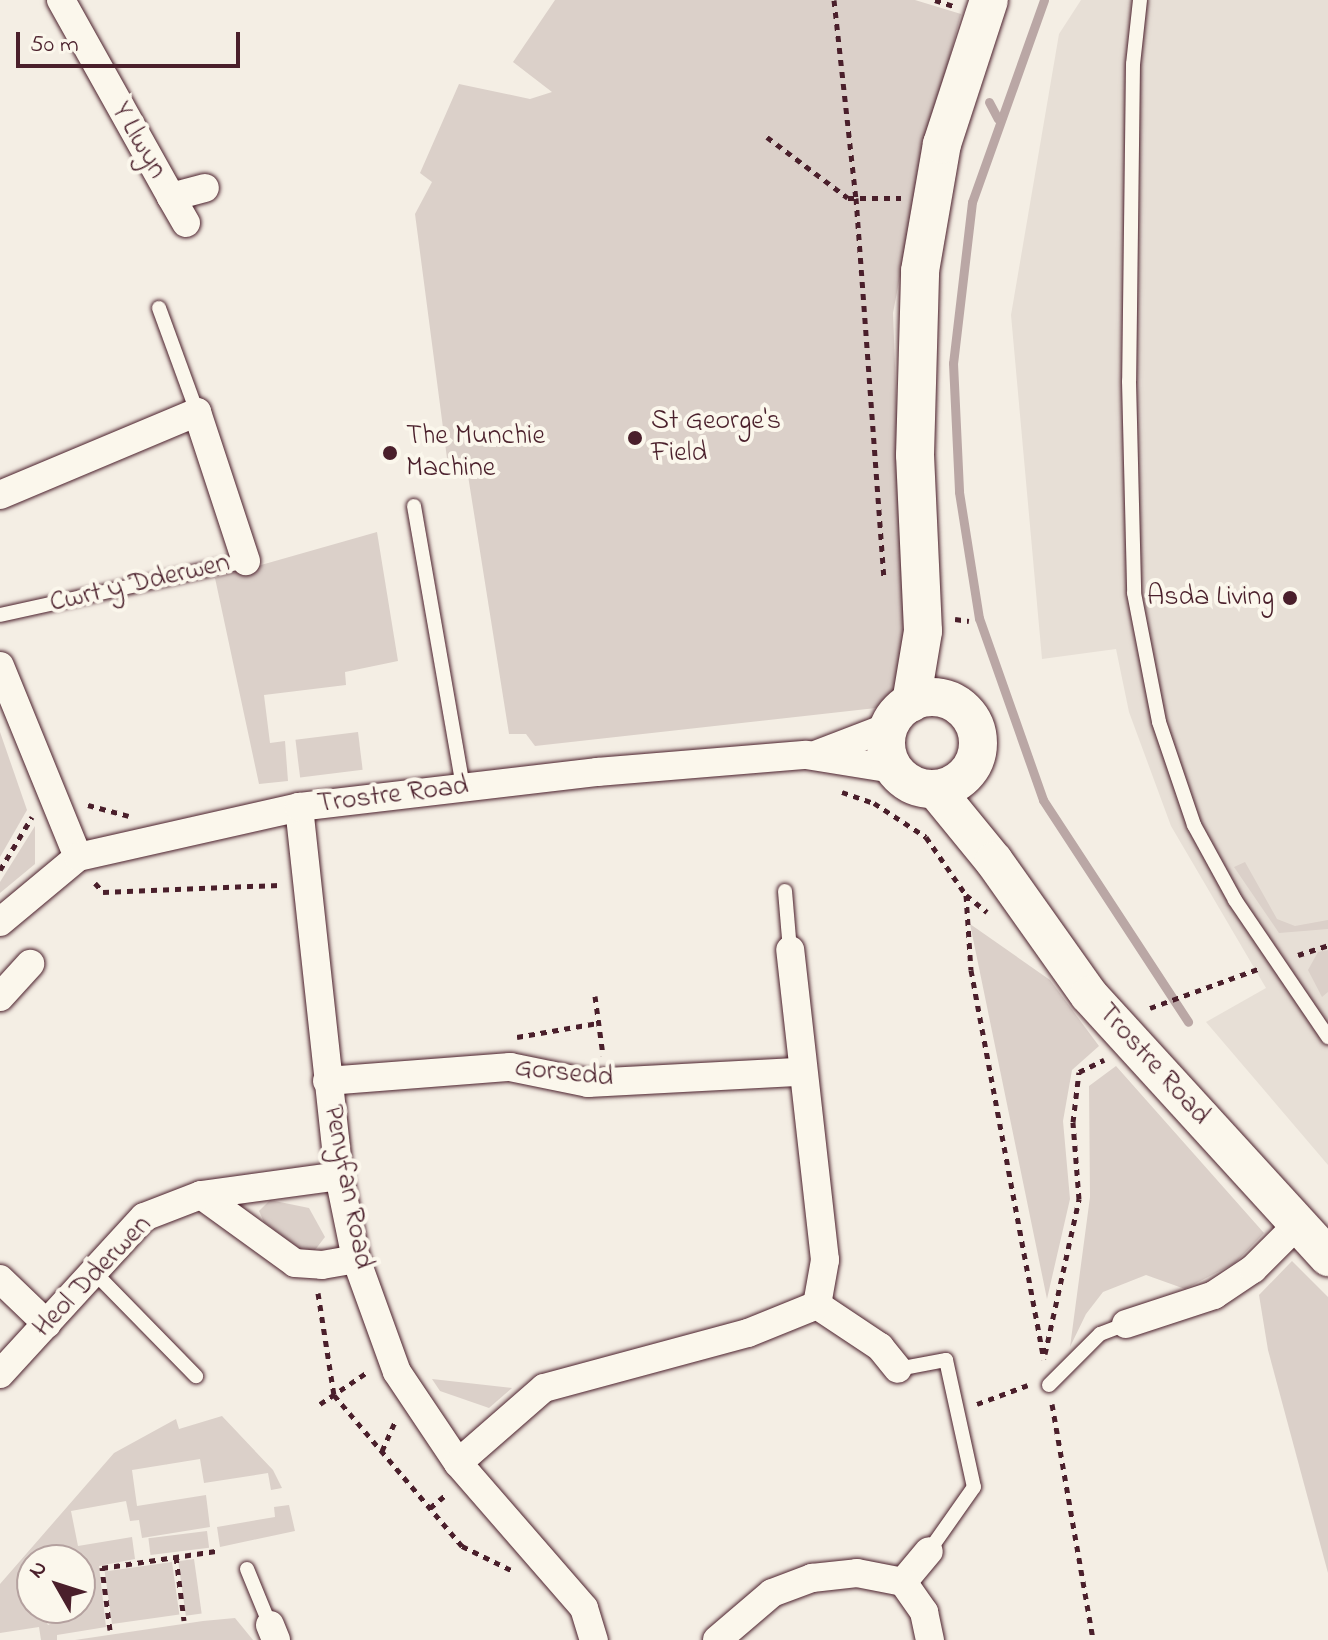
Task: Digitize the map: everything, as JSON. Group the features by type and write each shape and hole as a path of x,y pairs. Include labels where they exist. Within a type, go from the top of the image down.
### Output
{"main road":[{"path":"923,631 951,702 976,731 970,768 957,782 935,789 915,786 893,769 887,756 923,631 915,455 920,271 942,144 989,0"},
{"path":"900,715 934,698 951,702"},
{"name":"Trostre Road","path":"970,768 994,861"},
{"name":"Trostre Road","path":"935,789 994,861 1089,995 1328,1257"}],"street":[{"name":"Y Llwyn","path":"61,0 186,223"},
{"name":"Y Llwyn","path":"171,197 205,188"},
{"path":"0,495 197,412"},
{"name":"Cwrt y Dderwen","path":"197,412 246,561"},
{"path":"0,666 78,857"},
{"name":"Trostre Road","path":"815,755 900,715"},
{"name":"Trostre Road","path":"0,922 78,857 299,807 463,788 815,755 893,769"},
{"name":"Penyfan Road","path":"299,807 327,1081 339,1176 356,1259 397,1372 455,1476 584,1608 594,1640"},
{"path":"790,950 801,1072 825,1260 817,1305"},
{"path":"0,997 30,964"},
{"name":"Gorsedd","path":"327,1081 510,1067 588,1083 801,1072"},
{"name":"Heol Dderwen","path":"0,1374 144,1217 201,1195 339,1176"},
{"path":"201,1195 295,1263 356,1259"},
{"path":"1126,1324 1214,1295 1253,1269 1298,1224"},
{"path":"0,1279 47,1324"},
{"path":"817,1305 880,1347 898,1369"},
{"path":"455,1476 544,1388 748,1333 817,1305"},
{"path":"903,1582 929,1551"},
{"path":"717,1640 772,1593 812,1578 857,1573 903,1582 924,1612 930,1640"}],"lane":[{"path":"1140,0 1133,64 1129,381 1134,593 1159,722 1194,825 1235,900 1328,1037"},
{"path":"159,308 197,412"},
{"path":"414,506 463,788"},
{"name":"Cwrt y Dderwen","path":"0,615 246,561"},
{"path":"785,891 790,950"},
{"path":"94,1272 196,1376"},
{"path":"1048,1382 1100,1334 1126,1324"},
{"path":"898,1369 946,1360 974,1487 929,1551"},
{"path":"247,1569 273,1632"}],"path":[{"path":"834,0 856,198 885,586"},
{"path":"767,137 848,198 933,199"},
{"path":"837,791 874,803 926,837 966,895 971,970 1044,1357 1093,1640"},
{"path":"96,886 103,892 281,885"},
{"path":"1150,1008 1250,972"},
{"path":"595,996 604,1067"},
{"path":"504,1039 598,1023"},
{"path":"1044,1357 1079,1199 1073,1122 1079,1072"},
{"path":"317,1284 334,1395 462,1546 528,1579"},
{"path":"320,1404 371,1369"},
{"path":"958,1412 1048,1382"},
{"path":"382,1451 398,1417"},
{"path":"430,1508 455,1476"},
{"path":"110,1630 102,1568 216,1551"},
{"path":"176,1557 184,1620"}],"shaded area":[{"path":"555,0 915,0 961,14 921,166 893,313 907,680 892,702 876,708 535,746 526,734 509,734 466,463 448,466 415,214 432,182 420,173 459,84 530,99 552,92 513,62"},
{"path":"1081,0 1328,0 1328,1165 1206,1022 1266,988 1171,826 1129,712 1116,649 1042,659 1011,315 1059,34"},
{"path":"377,532 398,661 345,672 346,685 264,695 270,743 285,741 288,781 259,784 215,578"},
{"path":"0,732 27,810 0,857"},
{"path":"358,732 363,770 300,777 295,740"},
{"path":"35,826 35,864 0,893 0,882"},
{"path":"1245,862 1277,919 1295,926 1328,920 1328,929 1279,933 1234,867"},
{"path":"970,924 1050,980 1099,1046 1072,1070 1063,1121 1070,1199 1047,1299"},
{"path":"1328,950 1328,992 1322,997 1308,970 1318,952"},
{"path":"1116,1066 1264,1233 1235,1263 1185,1289 1146,1275 1103,1292 1086,1314 1070,1347 1090,1197 1089,1086"},
{"path":"270,1200 309,1208 325,1237 315,1250 304,1252 264,1222 259,1211"},
{"path":"1292,1261 1328,1297 1328,1573 1268,1350 1259,1295"},
{"path":"432,1379 512,1388 489,1408 440,1391"},
{"path":"222,1416 273,1470 282,1488 271,1490 268,1473 204,1483 200,1459 132,1470 137,1506 206,1495 210,1527 142,1538 139,1520 130,1521 126,1501 71,1511 78,1544 35,1544 114,1453 176,1419 179,1429"},
{"path":"289,1505 295,1531 220,1547 217,1527 275,1517 274,1507"},
{"path":"207,1531 209,1548 151,1555 148,1538"},
{"path":"132,1537 135,1559 99,1566 106,1627 57,1635 57,1640 41,1640 39,1627 0,1633 0,1584 16,1566 16,1624 96,1624 96,1544 90,1544"},
{"path":"194,1559 202,1613 186,1616 178,1561"},
{"path":"172,1562 179,1614 112,1624 105,1571"},
{"path":"235,1618 253,1640 75,1640 203,1621"}],"waterway":[{"path":"1044,0 972,202 953,363 959,492 979,618 1043,800 1188,1022"},
{"path":"989,102 998,119"}],"place":[{"name":"St George's Field","path":"635,438"},
{"name":"The Munchie Machine","path":"390,453"},
{"name":"Asda Living","path":"1290,598"}]}
